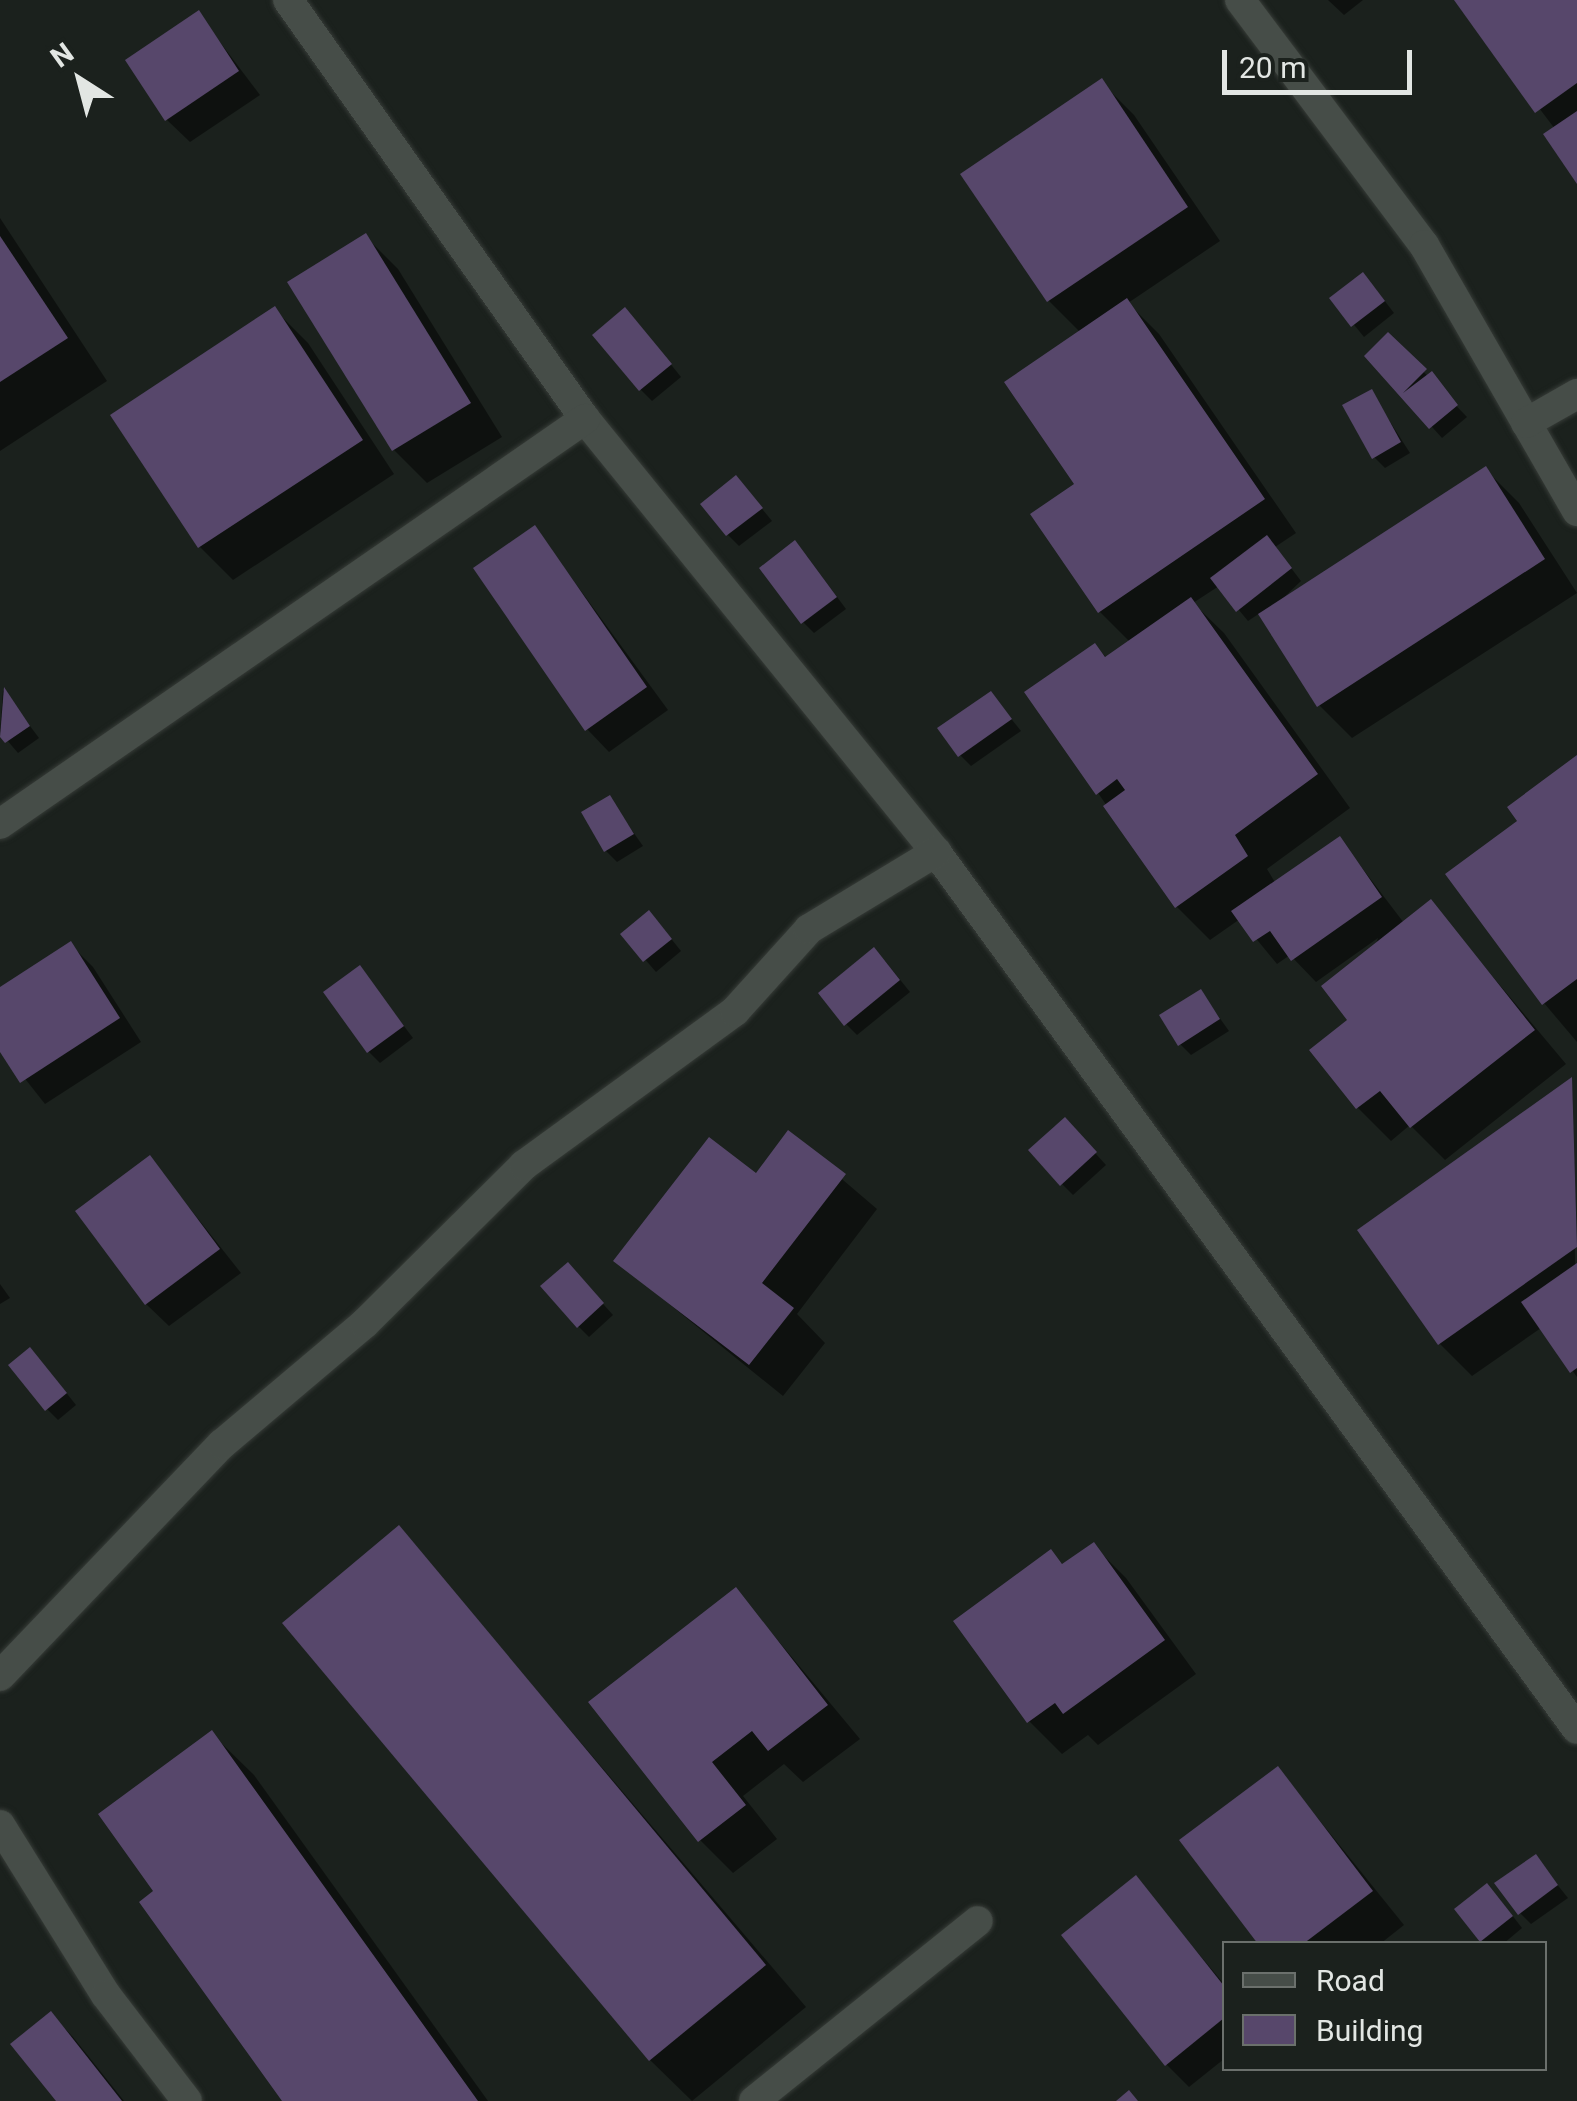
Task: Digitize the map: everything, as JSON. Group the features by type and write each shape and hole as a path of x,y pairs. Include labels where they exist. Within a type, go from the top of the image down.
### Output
{"street":[{"path":"288,0 585,419 936,852 1577,1730"},
{"path":"1240,0 1424,245 1577,511"},
{"path":"1526,423 1577,394"},
{"path":"0,824 585,419"},
{"path":"0,1676 222,1444 365,1324 524,1165 735,1011 810,930 936,852"},
{"path":"0,1825 106,1996 187,2101"},
{"path":"754,2101 978,1922"}],"building":[{"path":"1454,0 1577,0 1577,83 1535,113"},
{"path":"199,10 239,71 165,121 125,60"},
{"path":"1102,78 1188,207 1047,302 960,174"},
{"path":"1577,111 1577,184 1543,134"},
{"path":"366,233 471,403 392,451 287,282"},
{"path":"0,236 68,338 0,382"},
{"path":"1363,272 1385,301 1351,327 1329,298"},
{"path":"1127,298 1265,499 1098,613 1030,514 1074,484 1004,382"},
{"path":"275,306 363,440 198,548 110,415"},
{"path":"625,307 672,364 639,391 592,335"},
{"path":"1388,332 1427,369 1403,393 1432,371 1458,405 1429,429 1364,356"},
{"path":"1372,389 1401,442 1372,459 1342,405"},
{"path":"1486,466 1545,559 1317,707 1258,614"},
{"path":"736,475 763,508 726,536 700,504"},
{"path":"535,525 647,687 585,731 473,568"},
{"path":"1267,535 1292,568 1236,612 1210,578"},
{"path":"795,540 837,597 801,624 759,568"},
{"path":"1191,597 1318,774 1235,835 1248,856 1175,908 1103,806 1125,790 1117,779 1096,795 1024,692 1095,643 1105,657"},
{"path":"4,687 30,726 5,743 0,737"},
{"path":"991,691 1012,719 958,757 937,728"},
{"path":"1577,755 1577,979 1542,1005 1445,874 1517,821 1507,807"},
{"path":"610,795 634,834 604,852 581,812"},
{"path":"1340,836 1382,897 1291,961 1270,931 1253,942 1231,911"},
{"path":"1431,899 1535,1030 1410,1128 1380,1091 1356,1109 1309,1050 1347,1020 1321,986"},
{"path":"649,910 672,939 643,962 620,934"},
{"path":"71,941 120,1018 20,1083 0,1052 0,987"},
{"path":"874,947 900,980 844,1026 818,993"},
{"path":"360,965 404,1026 367,1053 323,992"},
{"path":"1201,989 1220,1019 1178,1046 1159,1015"},
{"path":"1572,1077 1577,1247 1438,1345 1357,1230"},
{"path":"1065,1117 1097,1152 1060,1186 1028,1150"},
{"path":"788,1130 846,1174 762,1283 794,1308 749,1365 613,1261 709,1137 756,1173"},
{"path":"150,1155 220,1249 145,1305 75,1211"},
{"path":"568,1262 604,1303 577,1328 540,1286"},
{"path":"1577,1263 1577,1368 1570,1373 1521,1302"},
{"path":"30,1347 67,1393 45,1411 8,1365"},
{"path":"399,1525 766,1965 649,2061 282,1623"},
{"path":"1094,1542 1165,1640 1063,1714 1055,1703 1027,1723 953,1621 1051,1549 1062,1564"},
{"path":"736,1587 828,1705 768,1751 752,1731 712,1762 746,1805 698,1842 588,1702"},
{"path":"212,1730 478,2101 282,2101 139,1902 153,1891 98,1814"},
{"path":"1278,1766 1373,1891 1307,1941 1256,1941 1179,1840"},
{"path":"1536,1854 1558,1885 1518,1915 1494,1883"},
{"path":"1136,1875 1222,1983 1222,2020 1165,2066 1061,1935"},
{"path":"1487,1883 1513,1916 1479,1941 1454,1909"},
{"path":"51,2011 122,2101 56,2101 10,2044"},
{"path":"1129,2090 1138,2101 1116,2101"}]}
